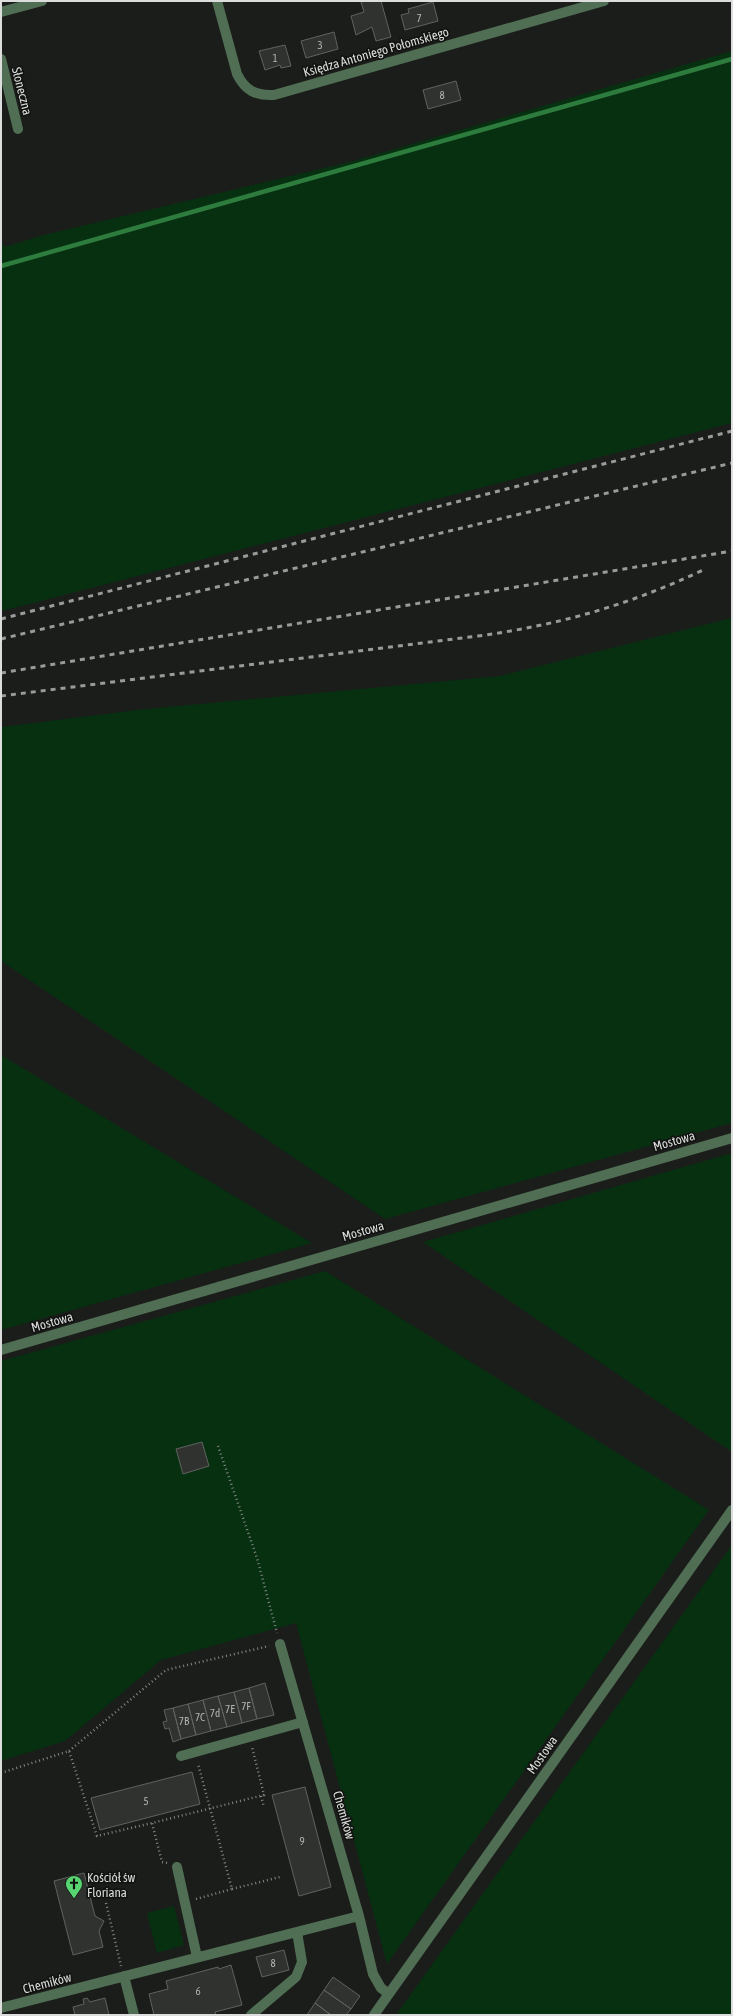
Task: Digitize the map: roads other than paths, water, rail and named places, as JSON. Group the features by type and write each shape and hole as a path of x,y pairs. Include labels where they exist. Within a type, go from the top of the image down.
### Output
{"street":[{"path":"1,12 42,1"},
{"name":"Księdza Antoniego Połomskiego","path":"217,1 237,74 242,84 251,92 262,96 274,95 604,1"},
{"name":"Słoneczna","path":"1,59 18,129"},
{"name":"Mostowa","path":"1,1350 732,1138"},
{"name":"Mostowa","path":"374,2015 732,1510"},
{"name":"Chemików","path":"280,1644 359,1916 373,1974 377,1982 389,1994"},
{"path":"181,1756 303,1722"},
{"path":"177,1867 197,1957"},
{"name":"Chemików","path":"1,2008 359,1916"},
{"path":"252,2015 296,1977 302,1962 297,1932"},
{"path":"124,1976 134,2015"}],"waterway":[{"path":"1,266 732,59"}],"railway":[{"path":"1,619 732,431"},
{"path":"1,639 732,463"},
{"path":"1,673 732,551"},
{"path":"1,696 478,636 537,626 593,612 648,594 703,570"}],"place":[{"name":"Kościół św Floriana","path":"74,1899"}]}
